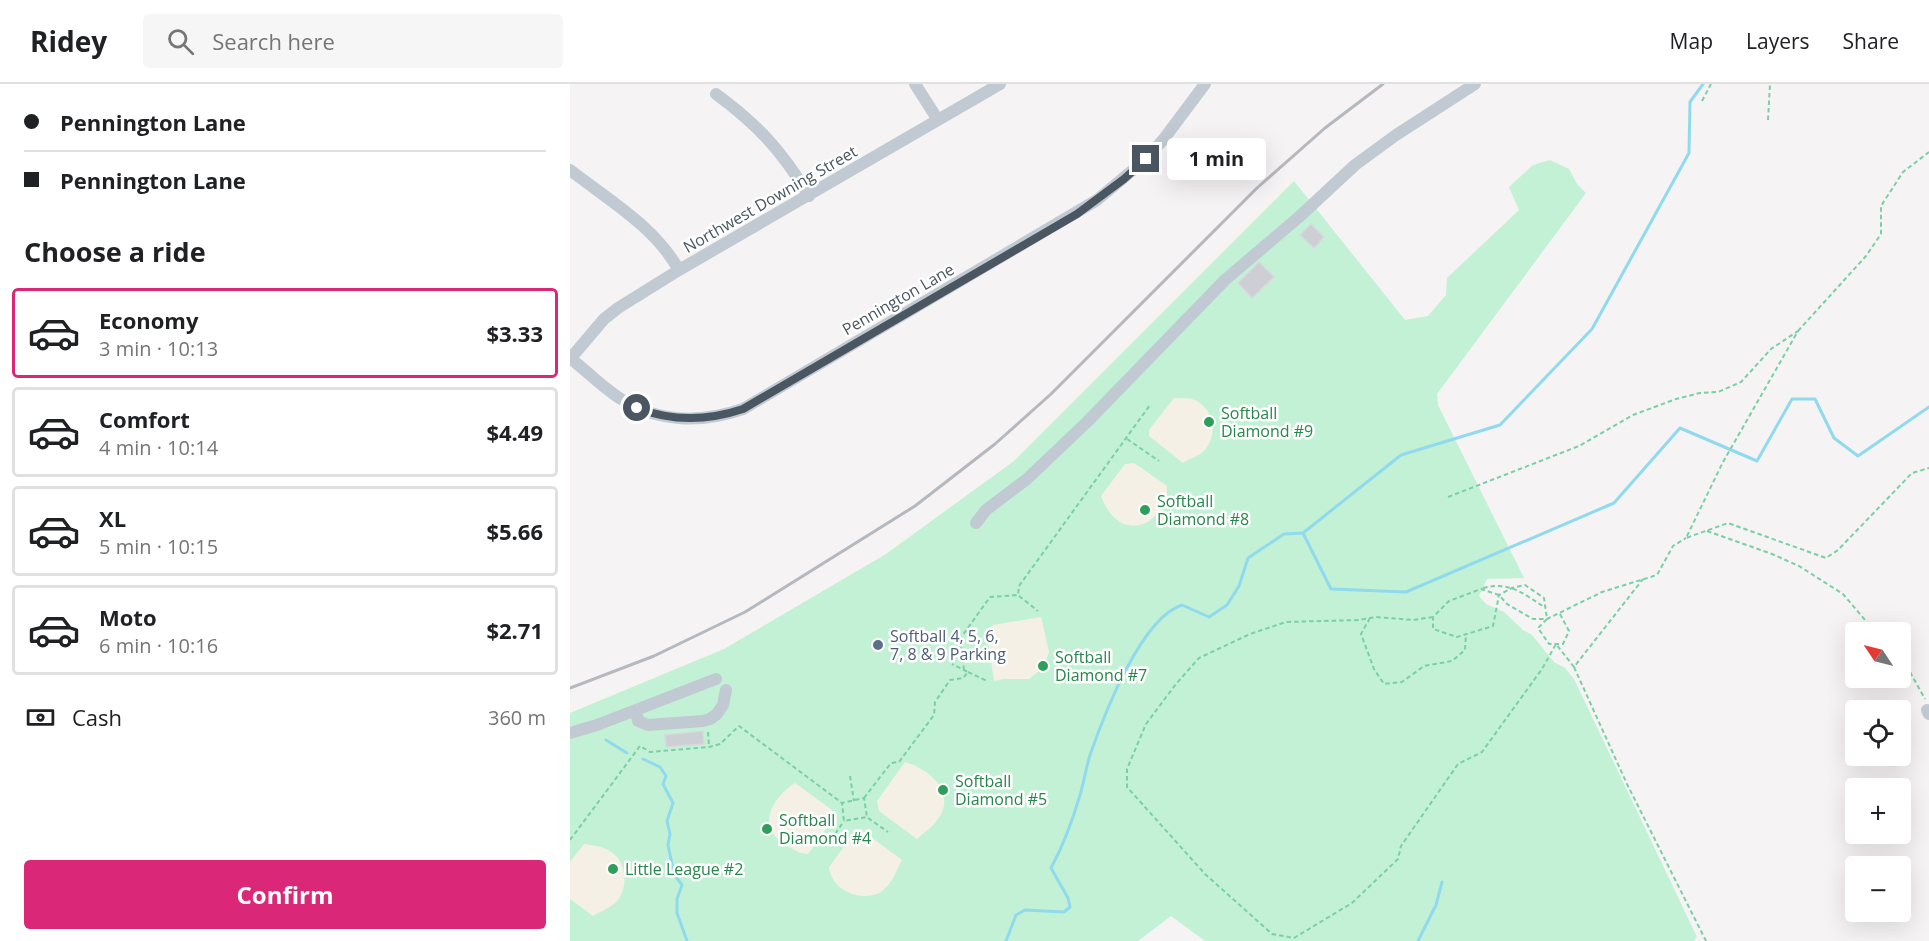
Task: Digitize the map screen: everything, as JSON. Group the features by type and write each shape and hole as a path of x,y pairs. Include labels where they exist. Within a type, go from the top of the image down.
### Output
{"street":[{"path":"915,84 938,120"},
{"name":"Northwest Downing Street","path":"570,358 604,319 678,270 1000,84"},
{"name":"Pennington Lane","path":"570,358 620,398 649,413 693,419 729,414 743,409 1097,200 1146,159 1205,84"},
{"path":"976,523 986,510 1027,479 1087,422 1225,280 1299,218 1355,165 1474,84"},
{"path":"716,94 737,109 770,140 784,156 809,196"},
{"path":"570,170 650,231 669,254 678,270"},
{"path":"570,733 716,679"},
{"path":"636,710 639,721 648,725 703,721 717,714 724,701 726,690"}],"path":[{"path":"1702,101 1711,84"},
{"path":"1768,120 1770,84"},
{"path":"1686,538 1723,462 1798,331 1866,256 1881,234 1881,206 1903,172 1929,152"},
{"path":"1448,497 1579,446 1633,415 1676,399 1700,393 1718,392 1741,382 1771,349 1798,331"},
{"path":"1018,595 1019,586 1150,405"},
{"path":"1127,438 1159,461"},
{"path":"1481,589 1499,595 1507,604 1533,620 1547,619 1602,592 1657,575 1673,546 1686,538 1728,523 1826,558 1838,550 1912,473 1929,468"},
{"path":"1707,531 1772,554 1799,567 1843,594 1867,622"},
{"path":"1574,667 1643,579"},
{"path":"1546,608 1512,588 1497,585 1449,601 1433,617 1413,620 1370,618 1286,622 1250,634 1199,658 1176,684 1146,724 1127,769 1127,787 1205,874 1272,934 1294,938 1352,903 1398,859 1401,846 1458,764 1482,752 1542,669 1556,644"},
{"path":"1499,595 1512,588 1525,585 1544,598 1547,619"},
{"path":"964,670 960,639 990,597 1018,595 1038,611"},
{"path":"1433,617 1433,629 1457,637 1493,626 1499,595"},
{"path":"1547,619 1538,628 1549,644 1563,644 1569,631 1560,614"},
{"path":"1370,618 1362,634 1374,669 1384,684 1402,682 1424,666 1452,662 1465,650 1466,634"},
{"path":"1556,644 1574,667 1627,784 1706,941"},
{"path":"952,664 987,681"},
{"path":"570,840 640,746 650,752 709,747 720,744 739,726 842,803 864,798 891,763 899,762 934,715 935,702 950,680 963,678 968,672"},
{"path":"1911,674 1926,702 1928,712"},
{"path":"850,776 854,801"},
{"path":"864,798 867,817"},
{"path":"831,840 844,821 842,803"},
{"path":"844,821 867,817 888,832"}],"green space":[{"path":"1550,160 1569,169 1577,184 1586,193 1437,394 1438,405 1524,578 1487,579 1479,596 1486,604 1504,612 1523,630 1532,635 1554,662 1565,668 1574,679 1697,937 1694,941 1205,941 1171,916 1138,941 570,941 570,713 724,649 886,554 1014,461 1294,181 1405,320 1428,316 1446,295 1447,278 1519,210 1509,187 1533,165"}],"sand":[{"path":"1174,398 1197,401 1203,406 1211,418 1213,432 1204,451 1183,463 1149,436 1149,430"},
{"path":"1134,463 1167,486 1159,512 1146,523 1129,525 1116,520 1101,496 1125,464"},
{"path":"1041,617 1049,652 1043,668 1029,679 994,681 987,633 993,625"},
{"path":"905,762 933,777 943,794 942,813 933,825 917,839 879,811 877,801"},
{"path":"795,783 832,810 833,819 808,854 799,852 780,841 773,833 770,824 770,816 778,798"},
{"path":"864,832 902,860 885,889 865,896 856,895 841,888 831,875 829,867 854,833"},
{"path":"584,844 601,847 613,853 622,865 625,880 617,901 593,916 570,899 570,862"}],"building":[{"path":"1311,224 1324,237 1314,248 1300,235"},
{"path":"1259,262 1274,277 1252,298 1238,283"},
{"path":"703,731 704,744 666,747 665,735"}],"waterway":[{"path":"1303,533 1401,455 1500,425 1592,329 1689,153 1690,102 1703,84"},
{"path":"1006,941 1016,915 1025,910 1064,912 1070,907 1068,898 1051,868 1071,823 1090,755 1114,693 1152,628 1167,614 1182,605 1209,617 1227,605 1239,586 1248,558 1284,534 1303,533 1331,589 1406,592 1614,503 1680,428 1757,461 1792,399 1815,399 1834,438 1858,456 1929,407"},
{"path":"606,740 627,753"},
{"path":"643,759 660,767 666,776 663,784 673,803 667,821 670,834 668,845 674,874 682,885 677,899 677,913 687,941"},
{"path":"1418,941 1436,905 1442,882"}],"railway":[{"path":"570,688 654,656 745,612 915,506 995,444 1051,394 1257,188 1325,128 1383,84"}],"place":[{"name":"Softball Diamond #9","path":"1209,422"},
{"name":"Softball Diamond #8","path":"1145,510"},
{"name":"Softball 4, 5, 6, 7, 8 & 9 Parking","path":"878,645"},
{"name":"Softball Diamond #7","path":"1043,666"},
{"name":"Softball Diamond #5","path":"943,790"},
{"name":"Softball Diamond #4","path":"767,829"},
{"name":"Little League #2","path":"613,869"}],"route":[{"path":"637,408 662,416 693,419 729,414 743,409 1077,214 1124,179 1146,159"}]}
